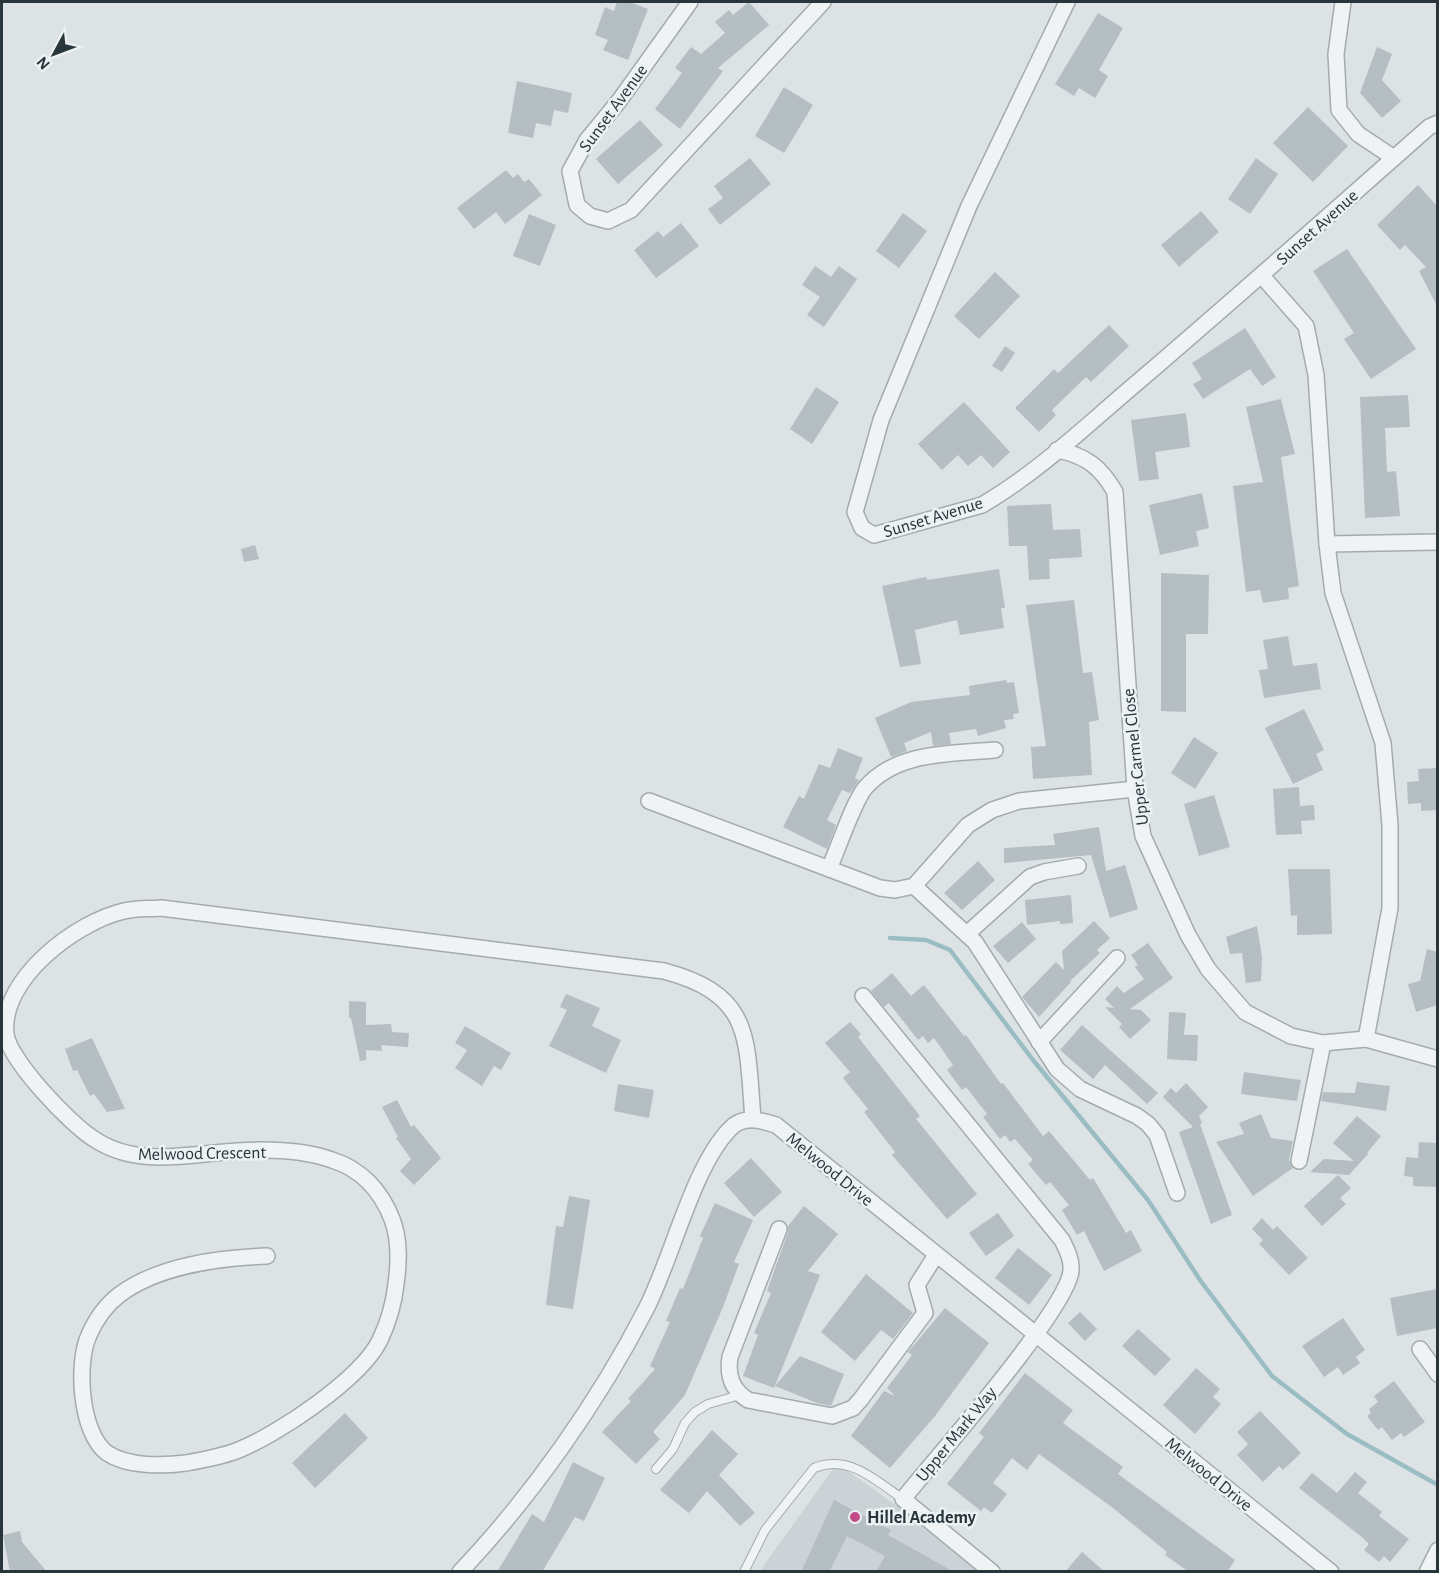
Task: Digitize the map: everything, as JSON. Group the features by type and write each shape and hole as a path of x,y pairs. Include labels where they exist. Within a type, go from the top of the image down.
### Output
{"street":[{"name":"Sunset Avenue","path":"690,2 619,101 587,140 570,171 577,205 590,216 608,221 631,210 823,2"},
{"name":"Sunset Avenue","path":"1067,2 965,217 882,420 855,512 862,528 874,535 982,505 1057,450 1262,276 1394,158 1435,129"},
{"path":"1343,2 1336,54 1339,110 1358,134 1394,158"},
{"path":"1262,276 1306,326 1316,375 1327,544 1333,593 1383,743 1390,825 1390,908 1366,1039"},
{"name":"Upper Carmel Close","path":"1057,450 1078,454 1097,466 1115,492 1135,789 1143,836 1164,886 1208,969 1245,1012 1291,1036 1323,1043 1366,1039 1437,1059"},
{"path":"1327,544 1437,542"},
{"path":"829,869 864,789 886,770 913,758 995,750"},
{"path":"649,801 880,888 895,890 914,886 969,825 992,810 1019,801 1135,789"},
{"path":"968,933 1030,877 1078,866"},
{"path":"914,886 968,933 1057,1069 1068,1080 1148,1124 1157,1135 1177,1192"},
{"name":"Melwood Crescent","path":"267,1256 212,1261 158,1275 136,1284 103,1310 87,1338 82,1385 92,1432 105,1452 122,1459 145,1463 172,1465 191,1462 240,1450 297,1418 352,1375 379,1343 394,1302 399,1266 397,1232 386,1203 366,1178 339,1162 314,1154 252,1151 149,1158 119,1153 92,1138 59,1108 26,1070 6,1040 4,1021 13,993 22,978 65,940 92,923 125,910 161,908 664,971 691,978 720,997 730,1008 746,1036 753,1118"},
{"path":"1039,1042 1117,958"},
{"name":"Upper Mark Way","path":"863,996 1062,1240 1069,1255 1071,1271 1066,1286 1036,1335 903,1499 992,1572"},
{"path":"1299,1161 1323,1043"},
{"path":"460,1572 499,1531 532,1488 618,1361 647,1307 703,1171 716,1146 731,1127 753,1118"},
{"name":"Melwood Drive","path":"753,1118 776,1125 1331,1572"},
{"path":"779,1229 730,1358 729,1377 740,1395 758,1403 832,1416 853,1408 925,1313 917,1286 936,1255"},
{"path":"1420,1349 1437,1374"},
{"path":"1426,1572 1437,1550"}],"lane":[{"path":"656,1469 673,1449 685,1423 695,1412 708,1404 740,1395"},
{"path":"744,1572 765,1530 814,1468 825,1464 848,1464 903,1499"}],"shaded area":[{"name":"Hillel Academy","path":"837,1463 988,1571 759,1572"}],"building":[{"path":"617,2 629,2 648,9 628,60 603,50 608,40 595,35 605,7 614,11"},
{"path":"749,2 769,25 718,68 723,71 680,129 655,109 682,73 675,68 691,47 701,54 725,33 715,22 729,10 733,15"},
{"path":"1098,13 1123,28 1099,70 1108,76 1095,98 1079,88 1074,96 1055,84"},
{"path":"1377,47 1392,54 1382,80 1401,101 1382,118 1360,93"},
{"path":"517,81 572,93 568,113 554,110 551,126 536,123 533,138 508,133"},
{"path":"784,87 813,105 784,153 755,136"},
{"path":"1308,107 1348,146 1313,182 1273,143"},
{"path":"640,120 663,145 618,184 596,159"},
{"path":"750,158 771,184 720,225 708,209 723,198 714,186"},
{"path":"1256,158 1278,174 1250,214 1228,199"},
{"path":"506,170 513,178 518,174 524,182 529,179 542,195 505,224 496,212 474,229 457,208"},
{"path":"1418,185 1437,206 1437,306 1419,271 1426,267 1405,245 1400,250 1377,225"},
{"path":"1201,211 1219,232 1179,267 1161,245"},
{"path":"903,213 927,231 899,268 876,251"},
{"path":"529,214 556,225 540,266 513,256"},
{"path":"681,223 699,246 656,278 634,250 658,231 663,237"},
{"path":"1347,249 1416,349 1371,379 1344,339 1354,333 1313,271"},
{"path":"815,266 831,277 839,266 857,279 824,327 807,315 820,297 802,285"},
{"path":"995,272 1020,296 979,339 954,316"},
{"path":"1109,325 1129,346 1091,382 1086,377 1052,410 1056,415 1039,432 1015,408 1054,369 1058,373"},
{"path":"1245,328 1276,377 1262,386 1250,369 1203,399 1193,384 1202,379 1192,363"},
{"path":"1005,346 1015,353 1002,372 992,366"},
{"path":"816,387 839,402 812,444 790,429"},
{"path":"1408,395 1410,427 1385,428 1387,472 1396,471 1400,516 1365,518 1360,397"},
{"path":"1281,399 1295,454 1281,457 1299,586 1288,588 1289,599 1263,603 1260,590 1246,592 1233,486 1263,482 1246,407"},
{"path":"964,402 1010,452 993,468 981,455 968,466 958,455 942,470 918,444"},
{"path":"1186,413 1190,447 1155,452 1159,479 1139,481 1131,420"},
{"path":"1202,493 1209,528 1196,531 1199,546 1160,555 1149,505"},
{"path":"1051,504 1053,530 1080,529 1082,557 1049,559 1050,579 1029,580 1027,546 1009,546 1007,506"},
{"path":"255,545 259,559 244,562 241,549"},
{"path":"999,569 1005,608 1001,608 1004,628 960,635 957,620 915,630 921,664 900,667 882,586 926,577 927,580"},
{"path":"1161,573 1209,575 1208,634 1186,634 1186,712 1161,711"},
{"path":"1074,600 1083,673 1092,672 1099,720 1089,722 1092,775 1033,779 1031,747 1046,746 1026,605"},
{"path":"1288,636 1293,666 1317,663 1321,689 1264,698 1259,670 1268,669 1263,640"},
{"path":"1006,680 1007,683 1014,682 1019,713 1013,714 1014,719 1004,720 1006,728 978,736 976,729 949,733 951,744 933,746 931,732 904,743 907,751 891,757 875,718 911,702 970,695 969,686"},
{"path":"1304,709 1324,750 1316,754 1323,770 1293,784 1265,728"},
{"path":"1194,737 1218,753 1195,789 1171,773"},
{"path":"838,748 863,758 855,778 859,780 850,793 842,790 827,820 836,825 827,849 783,827 799,796 804,799 819,764 830,768"},
{"path":"1437,768 1437,810 1421,811 1421,803 1408,804 1407,782 1419,781 1418,769"},
{"path":"1299,787 1300,806 1314,805 1315,820 1301,821 1302,834 1276,835 1273,789"},
{"path":"1214,795 1230,847 1199,856 1184,804"},
{"path":"1099,827 1106,871 1125,865 1138,909 1110,918 1091,855 1004,863 1004,848 1055,845 1053,834"},
{"path":"978,861 995,880 962,910 944,893"},
{"path":"1288,869 1330,869 1332,934 1297,935 1297,915 1291,916"},
{"path":"1071,895 1073,923 1060,924 1060,921 1027,925 1025,900"},
{"path":"1094,921 1110,938 1097,950 1100,953 1070,981 1039,1017 1022,997 1056,962 1064,970 1062,951"},
{"path":"1022,922 1036,939 1008,963 993,946"},
{"path":"1257,926 1262,957 1261,981 1246,983 1242,953 1230,954 1226,937"},
{"path":"1148,943 1173,978 1130,1009 1141,1010 1151,1020 1130,1039 1119,1027 1122,1024 1105,1007 1114,1008 1105,999 1117,986 1124,993 1144,979 1135,967 1138,965 1131,955"},
{"path":"1427,949 1437,952 1437,1005 1416,1012 1408,984 1420,981"},
{"path":"892,973 911,996 924,985 964,1036 966,1035 1001,1084 1003,1083 1043,1136 1049,1131 1090,1180 1093,1178 1126,1233 1131,1230 1142,1251 1104,1271 1084,1231 1077,1235 1062,1210 1069,1205 1050,1182 1046,1185 1028,1164 1033,1160 1015,1139 1010,1142 1005,1135 1000,1139 983,1117 987,1114 966,1087 962,1090 947,1070 953,1065 934,1038 928,1043 923,1036 918,1040 889,1003 884,1007 871,991"},
{"path":"566,994 600,1008 592,1026 621,1040 606,1073 549,1046 567,1010 560,1007"},
{"path":"349,1001 366,1002 366,1025 391,1024 392,1032 409,1033 408,1047 381,1045 382,1051 366,1050 366,1060 360,1061 351,1018 349,1018"},
{"path":"1169,1012 1186,1013 1184,1035 1198,1035 1197,1061 1167,1059"},
{"path":"850,1022 861,1034 858,1037 920,1116 916,1119 977,1194 947,1219 892,1155 895,1152 864,1112 868,1109 843,1078 850,1072 825,1043"},
{"path":"1082,1025 1158,1093 1147,1104 1105,1065 1093,1079 1060,1050"},
{"path":"465,1026 511,1053 501,1070 494,1066 482,1086 455,1068 467,1050 455,1043"},
{"path":"92,1038 125,1109 107,1112 94,1094 90,1096 77,1070 73,1071 65,1049"},
{"path":"1244,1072 1301,1080 1297,1101 1241,1094"},
{"path":"1357,1082 1390,1086 1386,1111 1321,1101 1323,1092 1355,1093"},
{"path":"1186,1083 1208,1107 1199,1116 1202,1123 1200,1124 1232,1215 1211,1224 1179,1132 1193,1127 1163,1097 1171,1088 1176,1093"},
{"path":"618,1084 654,1090 649,1118 614,1111"},
{"path":"397,1100 411,1127 414,1125 441,1158 414,1185 400,1171 411,1159 396,1138 398,1137 382,1107"},
{"path":"1261,1114 1271,1138 1293,1141 1289,1160 1293,1168 1253,1196 1216,1142 1244,1134 1239,1123"},
{"path":"1357,1116 1381,1136 1368,1154 1349,1175 1310,1172 1324,1159 1354,1161 1333,1143"},
{"path":"1419,1142 1437,1143 1437,1187 1413,1186 1413,1177 1404,1176 1406,1157 1418,1158"},
{"path":"751,1158 782,1192 754,1217 724,1183"},
{"path":"1338,1175 1351,1188 1340,1198 1346,1204 1322,1226 1304,1206"},
{"path":"569,1196 590,1200 573,1309 546,1305 556,1226 563,1227"},
{"path":"715,1203 753,1220 734,1262 739,1264 723,1307 685,1395 653,1432 660,1439 636,1464 602,1432 631,1401 628,1399 655,1369 650,1366 670,1322 666,1321 680,1288 683,1289 703,1238 700,1236"},
{"path":"804,1206 838,1234 808,1271 820,1275 774,1388 743,1376 758,1335 754,1333 771,1293 767,1291 788,1232 788,1226"},
{"path":"998,1213 1014,1236 986,1256 969,1233"},
{"path":"1262,1218 1273,1230 1277,1226 1308,1258 1289,1275 1259,1244 1263,1240 1252,1229"},
{"path":"1018,1248 1052,1275 1029,1305 995,1278"},
{"path":"866,1274 913,1313 893,1339 881,1330 855,1361 821,1332"},
{"path":"1437,1289 1437,1328 1397,1336 1390,1298"},
{"path":"945,1308 989,1343 935,1416 890,1468 851,1436 884,1391 895,1396 887,1388 912,1355 908,1352"},
{"path":"1080,1312 1097,1329 1085,1341 1068,1323"},
{"path":"1343,1318 1365,1350 1356,1357 1360,1363 1343,1375 1338,1367 1324,1377 1302,1346"},
{"path":"1138,1329 1171,1359 1155,1376 1122,1346"},
{"path":"800,1356 844,1374 831,1406 817,1403 775,1386"},
{"path":"1196,1368 1220,1389 1213,1397 1221,1404 1195,1434 1163,1405"},
{"path":"1025,1373 1073,1410 1063,1423 1123,1467 1118,1474 1235,1560 1227,1572 1189,1572 1165,1555 1167,1552 1113,1508 1039,1454 1027,1470 1012,1458 993,1483 1007,1494 992,1513 984,1507 981,1511 947,1484 984,1437 979,1433"},
{"path":"1394,1381 1425,1422 1404,1437 1401,1433 1392,1440 1382,1427 1378,1430 1367,1416 1371,1413 1369,1409 1378,1402 1374,1396"},
{"path":"1260,1411 1301,1453 1283,1470 1279,1466 1263,1482 1237,1455 1248,1444 1237,1432"},
{"path":"345,1413 368,1438 315,1488 292,1463"},
{"path":"712,1430 738,1454 719,1475 755,1513 740,1526 707,1491 689,1513 660,1490"},
{"path":"573,1462 605,1478 584,1521 575,1517 542,1572 497,1572 532,1514 544,1522"},
{"path":"1355,1472 1367,1482 1358,1493 1382,1512 1379,1516 1409,1539 1390,1562 1384,1556 1379,1562 1364,1550 1369,1544 1363,1538 1299,1488 1312,1473 1337,1493"},
{"path":"834,1500 891,1530 888,1535 954,1572 876,1572 885,1556 847,1536 829,1572 801,1572"},
{"path":"20,1531 22,1542 47,1572 10,1572 3,1535"},
{"path":"1082,1552 1105,1572 1065,1572"}],"waterway":[{"path":"890,938 926,940 950,950 1033,1060 1148,1200 1200,1280 1272,1376 1347,1434 1438,1485"}],"place":[{"name":"Hillel Academy","path":"855,1517"}]}
